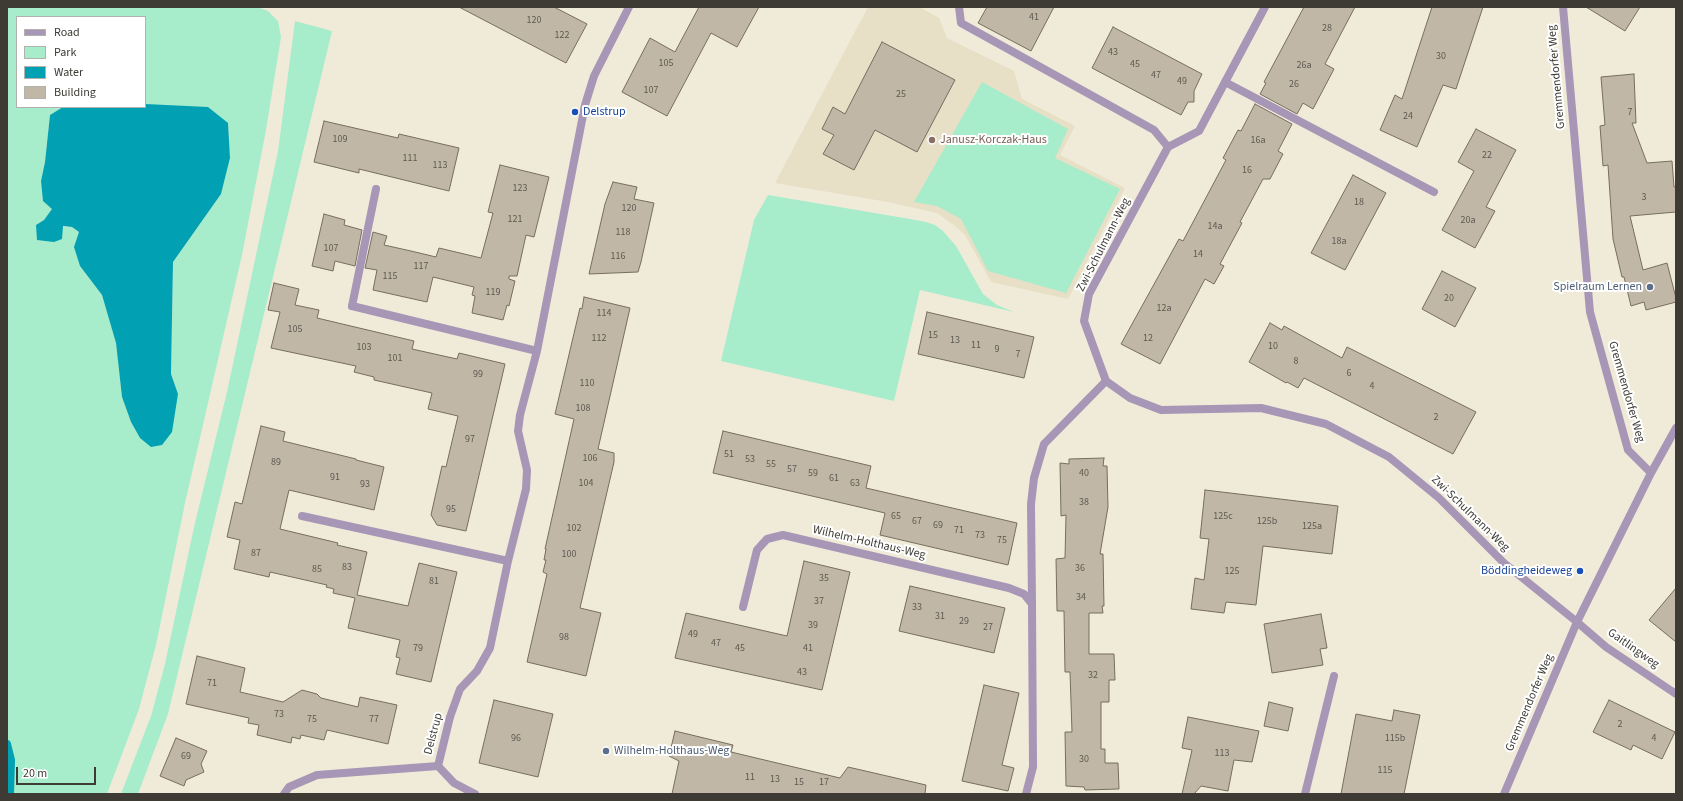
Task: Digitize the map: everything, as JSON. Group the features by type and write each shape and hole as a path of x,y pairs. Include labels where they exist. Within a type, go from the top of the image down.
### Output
{"street":[{"name":"Delstrup","path":"284,794 289,787 317,775 438,766 450,717 460,690 477,671 490,648 508,561 526,490 527,470 518,431 537,351 586,105 594,76 629,7"},
{"path":"959,7 961,23 1154,130 1168,147 1198,130 1265,7"},
{"name":"Gremmendorfer Weg","path":"1504,794 1577,622 1651,473 1628,450 1590,312 1563,7"},
{"path":"1225,82 1434,192"},
{"name":"Zwi-Schulmann-Weg","path":"1168,147 1089,294 1084,322 1106,381 1130,398 1160,410 1261,408 1326,424 1389,457 1439,498 1504,563 1577,622"},
{"path":"376,189 352,306 537,351"},
{"path":"1026,794 1033,767 1031,504 1034,478 1044,444 1106,381"},
{"path":"1651,473 1676,428"},
{"path":"302,516 508,561"},
{"name":"Wilhelm-Holthaus-Weg","path":"743,607 757,550 767,539 783,535 1009,588 1024,594 1032,604"},
{"name":"Gaitlingweg","path":"1577,622 1606,647 1676,694"},
{"path":"1305,794 1334,676"},
{"path":"438,766 454,783 475,794"}],"shaded area":[{"name":"Janusz-Korczak-Haus","path":"868,7 919,7 939,18 947,38 1014,71 1022,99 1075,126 1060,155 1125,188 1068,299 991,282 965,235 937,213 888,202 775,183"}],"green space":[{"path":"7,7 257,7 268,11 278,21 281,37 266,130 242,255 185,503 156,645 139,709 107,794 7,794","holes":["16,16 146,16 146,104 228,123 230,158 221,194 173,262 171,374 178,394 162,445 151,446 140,438 131,422 122,397 116,343 102,295 80,266 79,232 72,227 36,225 44,220 52,209 41,181 45,162 50,115 61,108 16,108"]},
{"path":"295,21 332,31 168,714 138,794 121,794 151,716 165,664 194,527 227,392 278,151"},
{"path":"982,82 1068,129 1055,158 1120,189 1066,293 988,271 961,219 937,206 914,202"},
{"path":"768,195 910,219 935,225 943,231 956,246 983,294 997,305 1014,312 920,290 894,401 721,361 754,220"}],"water":[{"path":"146,104 208,107 228,123 230,158 221,194 173,262 171,374 178,394 172,432 162,445 151,447 140,438 131,422 122,397 116,343 102,295 80,266 74,247 79,232 72,227 63,226 62,239 54,242 37,240 36,225 44,220 52,209 43,201 41,181 45,162 50,115 61,108 146,108"}],"building":[{"path":"459,7 554,7 587,24 566,63"},
{"path":"699,7 759,7 737,47 711,33 667,116 622,92 650,38 675,52"},
{"path":"987,7 1054,7 1031,51 978,23"},
{"path":"1304,7 1355,7 1325,64 1334,69 1313,109 1303,103 1297,114 1260,94 1266,83 1264,82"},
{"path":"1432,7 1483,7 1456,89 1443,85 1417,147 1380,130 1395,95 1402,99"},
{"path":"1586,7 1640,7 1625,31"},
{"path":"1113,27 1202,74 1194,91 1194,102 1188,102 1181,115 1092,68"},
{"path":"882,42 955,80 917,152 875,130 854,170 823,154 834,135 822,129 833,107 845,114"},
{"path":"1634,74 1636,123 1632,123 1647,163 1672,161 1674,187 1676,187 1676,212 1630,216 1643,270 1667,263 1676,298 1676,302 1646,310 1644,302 1631,306 1624,277 1622,277 1613,239 1608,165 1603,166 1600,126 1605,125 1601,77"},
{"path":"1255,104 1292,124 1278,151 1283,154 1270,179 1263,179 1240,222 1242,223 1220,264 1224,266 1214,284 1205,279 1160,364 1121,344 1179,239 1183,241 1226,160 1223,158 1238,130 1241,131"},
{"path":"324,121 398,138 399,134 459,148 449,191 359,169 359,173 314,162"},
{"path":"1476,129 1516,150 1486,207 1495,211 1475,248 1442,230 1474,171 1458,162"},
{"path":"500,165 549,177 534,237 526,235 517,276 509,276 509,279 515,281 509,306 507,305 503,320 472,313 475,296 472,295 474,287 433,277 427,302 373,290 377,270 365,268 373,232 387,236 384,245 436,257 439,248 481,258 493,213 488,212"},
{"path":"1353,175 1386,193 1345,270 1311,253"},
{"path":"613,182 637,187 634,199 654,203 641,262 638,272 589,274 605,204"},
{"path":"324,214 345,220 344,225 362,230 355,266 335,261 333,271 312,266"},
{"path":"1442,271 1476,288 1455,327 1422,309"},
{"path":"274,283 299,289 295,305 319,310 317,318 414,341 412,349 457,359 459,353 505,364 466,531 437,525 431,515 442,466 446,467 458,416 428,409 432,393 374,380 374,377 354,372 356,366 271,348 280,312 268,310"},
{"path":"584,297 630,308 598,449 614,453 614,462 580,608 601,613 586,676 527,662 547,574 543,572 546,560 544,560 545,549 574,419 555,414 580,308 582,309"},
{"path":"927,312 1034,337 1024,378 918,354"},
{"path":"1270,323 1282,330 1284,326 1342,358 1347,347 1476,412 1453,454 1304,378 1298,388 1287,382 1286,383 1249,362"},
{"path":"261,426 285,432 283,441 384,467 374,510 289,490 280,529 338,543 337,545 367,552 357,595 408,606 419,563 457,572 431,682 396,674 400,658 396,657 400,640 348,628 355,598 333,593 334,589 326,587 327,585 270,572 269,577 234,569 240,540 227,537 235,502 242,504"},
{"path":"723,431 871,466 866,488 1017,523 1008,565 880,535 885,513 713,473"},
{"path":"1104,458 1103,466 1107,466 1108,507 1100,554 1103,554 1104,606 1102,606 1103,613 1089,613 1089,654 1114,654 1115,680 1109,680 1109,702 1101,702 1101,749 1105,749 1105,763 1118,763 1119,789 1085,790 1084,787 1066,786 1065,732 1072,732 1070,672 1065,672 1064,611 1057,611 1056,559 1065,558 1066,515 1061,516 1060,463 1069,464 1069,459"},
{"path":"1205,490 1338,506 1332,554 1263,546 1256,605 1226,602 1224,613 1191,609 1195,578 1204,580 1209,539 1200,538"},
{"path":"804,561 850,572 822,690 675,658 686,613 787,636"},
{"path":"910,586 1005,608 994,653 899,631"},
{"path":"1676,588 1676,642 1649,620"},
{"path":"1321,614 1327,648 1320,649 1323,665 1272,673 1264,624"},
{"path":"197,656 245,668 240,692 283,702 302,690 317,694 321,698 358,707 360,697 397,705 388,744 327,730 324,740 301,735 300,739 292,737 291,743 257,735 259,725 248,723 249,718 186,704"},
{"path":"984,685 1019,693 1002,765 1014,768 1008,791 962,781"},
{"path":"494,700 553,714 538,777 479,763"},
{"path":"1609,700 1675,732 1662,759 1633,745 1631,750 1593,732"},
{"path":"1269,702 1293,708 1288,731 1264,726"},
{"path":"1394,710 1420,715 1404,794 1341,794 1356,714 1392,721"},
{"path":"1188,717 1259,731 1252,762 1234,760 1228,791 1201,786 1194,794 1182,794 1192,750 1182,748"},
{"path":"675,731 733,745 731,752 840,778 848,767 926,785 925,794 672,794 679,761 669,756"},
{"path":"176,738 207,751 201,764 204,772 186,780 184,786 160,776"}],"waterway":[{"path":"7,744 11,760 10,794"}],"place":[{"name":"Delstrup","path":"575,112"},
{"name":"Janusz-Korczak-Haus","path":"932,140"},
{"name":"Spielraum Lernen","path":"1650,287"},
{"name":"Böddingheideweg","path":"1580,571"},
{"name":"Wilhelm-Holthaus-Weg","path":"606,751"}]}
